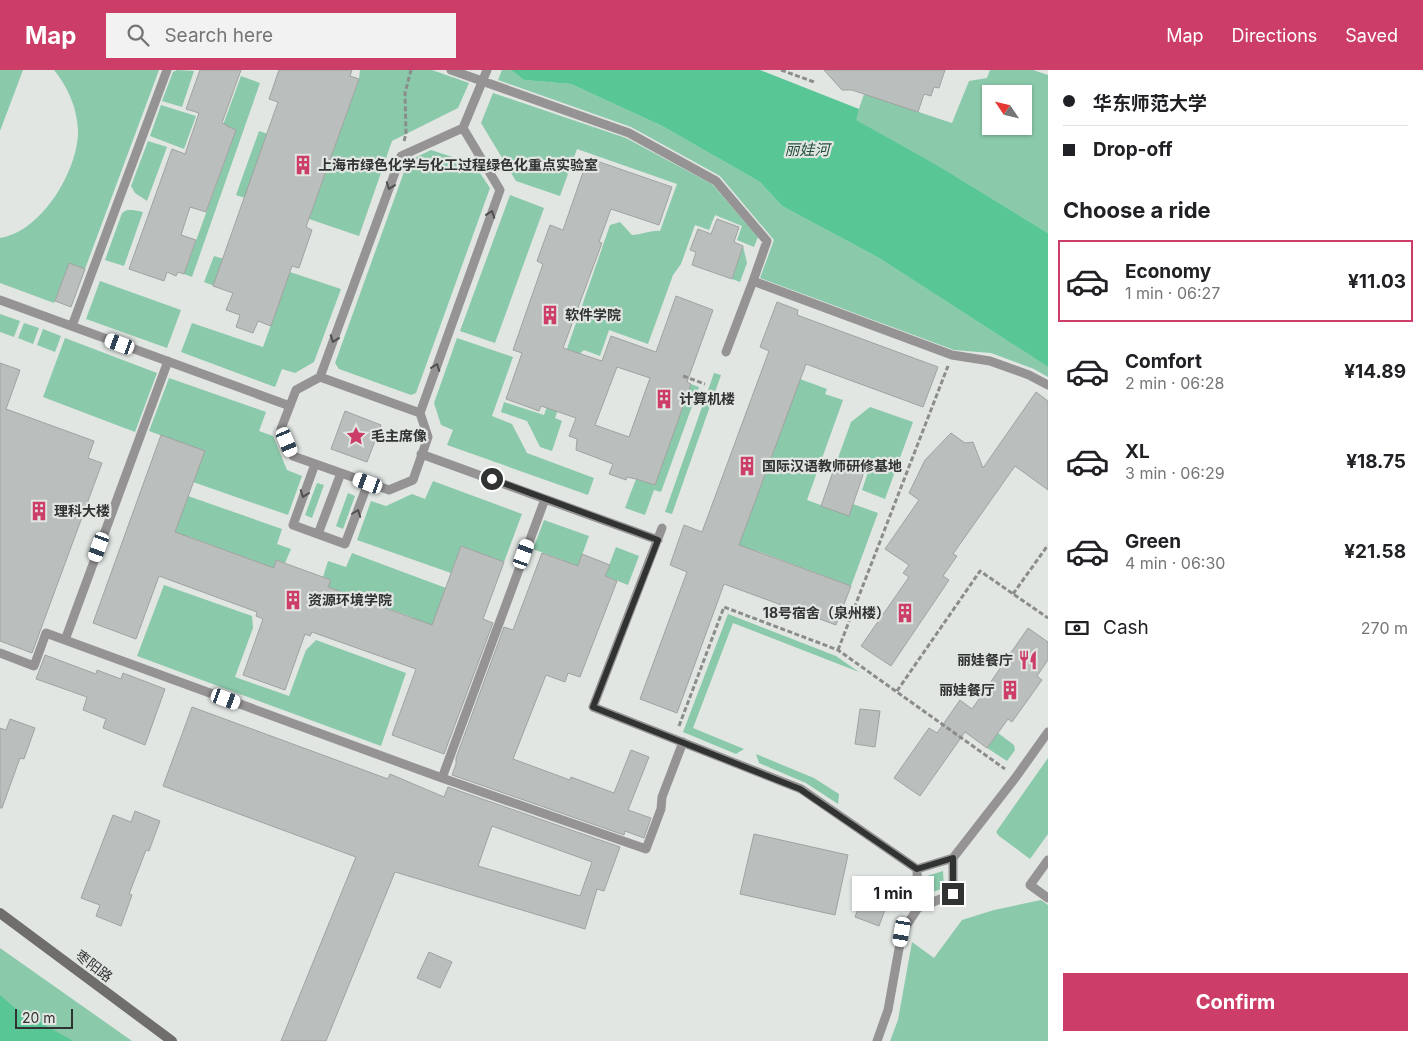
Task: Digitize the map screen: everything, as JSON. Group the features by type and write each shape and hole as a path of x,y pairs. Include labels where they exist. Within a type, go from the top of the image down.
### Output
{"street":[{"name":"枣阳路","path":"0,913 172,1041"}],"lane":[{"path":"72,326 167,70"},
{"path":"451,70 629,133 716,181 767,241 726,352"},
{"path":"463,128 500,190 420,412 428,437 412,480 389,490 293,456 282,428 296,390 320,378 401,156 463,128 487,70"},
{"path":"753,281 952,356 990,361 1029,374 1048,385"},
{"path":"0,300 290,406"},
{"path":"65,640 168,361"},
{"path":"320,378 420,412"},
{"path":"421,454 658,540"},
{"path":"315,464 293,525 318,534 346,544 368,483"},
{"path":"318,534 341,473"},
{"path":"442,778 545,499"},
{"path":"662,528 593,707 800,789 917,869"},
{"path":"0,653 34,666 46,633 442,778 646,849 661,808 662,797 679,740"},
{"path":"917,869 953,858 1016,777 1048,732"},
{"path":"877,1041 888,1010 902,932 918,908 953,894 953,858"},
{"path":"1048,860 1030,886 1048,898"},
{"path":"917,869 918,908"}],"path":[{"path":"401,156 406,134 405,93 411,70"},
{"path":"781,70 814,82"},
{"path":"838,650 952,356"},
{"path":"683,376 705,384"},
{"path":"1013,594 1048,545"},
{"path":"897,691 980,571 1048,618"},
{"path":"679,740 724,607 838,650 1016,777"}],"shaded area":[{"path":"0,70 23,70 0,131"},
{"path":"54,70 159,70 85,269 69,264 54,303 0,283 0,238 15,233 30,224 43,211 65,180 72,162 77,146 76,114 64,83"},
{"path":"177,70 194,71 182,107 162,101 173,72"},
{"path":"360,70 432,70 469,83 458,108 392,141 359,236 309,219 359,79"},
{"path":"502,70 511,70 524,80 571,84 662,126 760,182 782,206 879,258 1048,367 1048,377 1034,369 991,353 954,350 760,278 774,240 720,176 631,127 498,80"},
{"path":"990,70 1033,70 1048,75 1048,233 937,165 855,120 864,94 952,123 969,81 987,78"},
{"path":"241,76 260,83 192,277 184,274 236,130 223,125"},
{"path":"493,93 626,138 712,184 758,237 754,247 737,240 742,226 715,215 709,230 695,225 681,264 673,275 648,344 609,330 600,356 584,350 577,356 555,418 562,421 552,451 540,447 527,421 501,412 504,402 544,415 610,225 620,222 632,235 660,231 677,184 577,149 560,196 516,181 481,123"},
{"path":"161,105 196,116 184,149 150,136"},
{"path":"259,131 271,135 248,199 236,195"},
{"path":"148,141 167,147 147,201 135,193 131,186"},
{"path":"431,150 474,164 490,188 416,393 411,395 339,369 335,363 408,161"},
{"path":"510,195 544,208 495,343 460,331"},
{"path":"127,210 143,212 124,266 105,260 122,213"},
{"path":"743,246 747,263 740,282 732,279"},
{"path":"214,256 227,260 217,287 204,282"},
{"path":"290,272 341,289 314,362 295,373 282,369 275,387 181,352 192,323 263,347"},
{"path":"100,281 181,310 167,348 86,319"},
{"path":"0,314 20,321 14,337 0,332"},
{"path":"24,323 39,328 33,344 18,338"},
{"path":"43,329 61,336 55,352 37,345"},
{"path":"65,338 157,373 135,432 43,397"},
{"path":"457,338 513,357 492,416 512,424 527,453 594,478 588,495 447,445 453,430 441,425 434,403"},
{"path":"714,373 721,375 672,514 665,512"},
{"path":"169,378 266,412 259,431 273,436 287,470 302,476 288,515 193,482 204,451 149,431"},
{"path":"800,379 827,389 825,394 843,400 807,500 848,515 853,504 878,513 851,586 757,551 738,548"},
{"path":"691,384 699,387 661,492 654,490 645,515 625,508 636,479 655,485"},
{"path":"870,407 913,422 885,499 862,490 869,469 838,458 851,422"},
{"path":"433,481 522,514 504,562 461,546 451,573 357,540 371,501 386,506 412,494 425,499"},
{"path":"317,483 324,485 312,518 305,515"},
{"path":"348,493 355,496 343,529 336,526"},
{"path":"188,496 282,529 277,544 291,549 285,563 276,560 274,568 187,536 182,547 171,543"},
{"path":"544,520 589,536 578,566 533,549"},
{"path":"616,547 639,556 628,585 605,576"},
{"path":"352,553 446,588 429,634 412,617 328,587 331,580 323,577 328,561 346,567"},
{"path":"164,585 252,616 253,628 235,677 289,696 306,650 316,640 406,673 381,746 137,656"},
{"path":"728,614 836,656 859,672 733,623 693,728 744,749 736,754 683,732"},
{"path":"998,733 1014,745 1015,750 1007,761 987,748"},
{"path":"756,754 814,778 839,794 838,804 806,783 759,763"},
{"path":"1048,758 1048,834 1030,859 996,832"},
{"path":"943,871 944,888 927,894 927,876"},
{"path":"1041,900 1048,905 1048,1041 890,1041 898,1020 912,942 934,958 962,920 994,910"},
{"path":"0,948 132,1041 0,1041"}],"water":[{"name":"丽娃河","path":"511,70 760,70 859,109 856,120 937,165 1048,233 1048,367 879,258 782,206 760,182 662,126 571,84 524,80"},
{"path":"0,995 15,1008 73,1041 0,1041"}],"building":[{"path":"200,70 241,70 222,123 236,130 206,212 190,207 181,235 196,240 184,274 178,272 176,276 167,272 164,281 129,269 172,149 185,154 199,113 186,109"},
{"name":"上海市绿色化学与化工过程绿色化重点实验室","path":"279,70 352,70 350,76 359,79 306,227 312,230 299,268 292,266 271,326 258,321 253,333 236,327 240,315 226,310 233,293 213,286 278,102 269,99"},
{"path":"824,70 945,70 939,88 934,87 931,96 924,94 918,112 852,90 842,90"},
{"path":"588,158 672,187 659,225 611,209 599,242 602,243 563,348 602,361 611,336 656,352 676,296 713,310 687,382 691,384 655,485 627,477 626,480 609,474 613,464 576,450 577,439 569,436 576,418 541,406 539,411 506,399 522,353 513,350 543,264 537,261 550,225 563,230","holes":["617,367 650,378 629,437 595,425"]},
{"path":"717,219 739,227 734,242 743,246 732,279 692,265 696,252 690,250 698,229 711,234"},
{"path":"69,263 85,269 71,307 55,301"},
{"name":"国际汉语教师研修基地","path":"777,302 798,310 797,315 938,367 923,407 806,364 739,545 851,586 836,625 724,584 677,713 640,699 687,572 670,565 684,525 702,532 769,351 760,347"},
{"name":"理科大楼","path":"0,363 20,370 6,409 94,441 88,458 102,463 32,653 0,641"},
{"path":"1036,392 1048,401 1048,490 1015,466 953,554 957,556 943,576 949,580 891,666 861,646 909,577 903,573 909,565 885,549 919,500 909,493 925,460 951,433 965,443 973,442 983,468"},
{"path":"345,411 381,425 367,462 331,449"},
{"path":"161,435 205,451 175,532 274,568 276,560 331,580 328,587 432,625 461,546 504,562 483,619 493,623 444,754 392,735 416,669 312,632 310,636 305,634 285,690 243,675 263,619 256,616 257,612 159,576 136,639 93,623"},
{"path":"836,463 864,472 849,516 821,506"},
{"path":"542,553 578,566 582,554 610,565 605,576 617,581 580,677 568,673 565,682 546,675 513,759 570,780 571,777 614,793 631,750 649,757 628,810 651,818 644,838 625,831 624,835 452,775 456,758 504,627 513,630"},
{"name":"丽娃餐厅","path":"1028,628 1048,642 1048,660 1037,676 1042,680 1012,722 1008,719 987,748 965,732 920,796 894,778 929,728 937,733 960,700 972,709"},
{"path":"45,655 96,674 97,670 121,679 123,673 165,689 145,745 103,728 106,719 83,710 87,697 36,679"},
{"path":"192,707 388,779 390,774 444,797 448,787 620,847 604,891 597,889 585,929 395,872 326,1041 281,1041 356,857 163,786","holes":["492,826 592,862 580,896 478,866"]},
{"path":"860,709 880,711 875,747 855,744"},
{"path":"10,719 35,728 24,759 20,758 2,808 0,808 0,728 6,730"},
{"path":"135,811 160,821 149,851 146,850 129,894 132,895 121,926 96,916 100,905 81,898 113,815 131,822"},
{"path":"754,834 848,855 835,915 740,894"},
{"path":"870,877 894,885 879,926 855,917"},
{"path":"429,952 452,962 440,988 417,978"}],"place":[{"name":"上海市绿色化学与化工过程绿色化重点实验室","path":"303,165"},
{"name":"软件学院","path":"550,315"},
{"name":"计算机楼","path":"664,399"},
{"name":"毛主席像","path":"356,436"},
{"name":"国际汉语教师研修基地","path":"747,466"},
{"name":"理科大楼","path":"39,511"},
{"name":"资源环境学院","path":"293,600"},
{"name":"18号宿舍（泉州楼）","path":"905,613"},
{"name":"丽娃餐庁","path":"1028,660"},
{"name":"丽娃餐厅","path":"1010,690"}],"route":[{"path":"492,479 658,540 593,707 800,789 917,869 953,858 953,894"}]}
